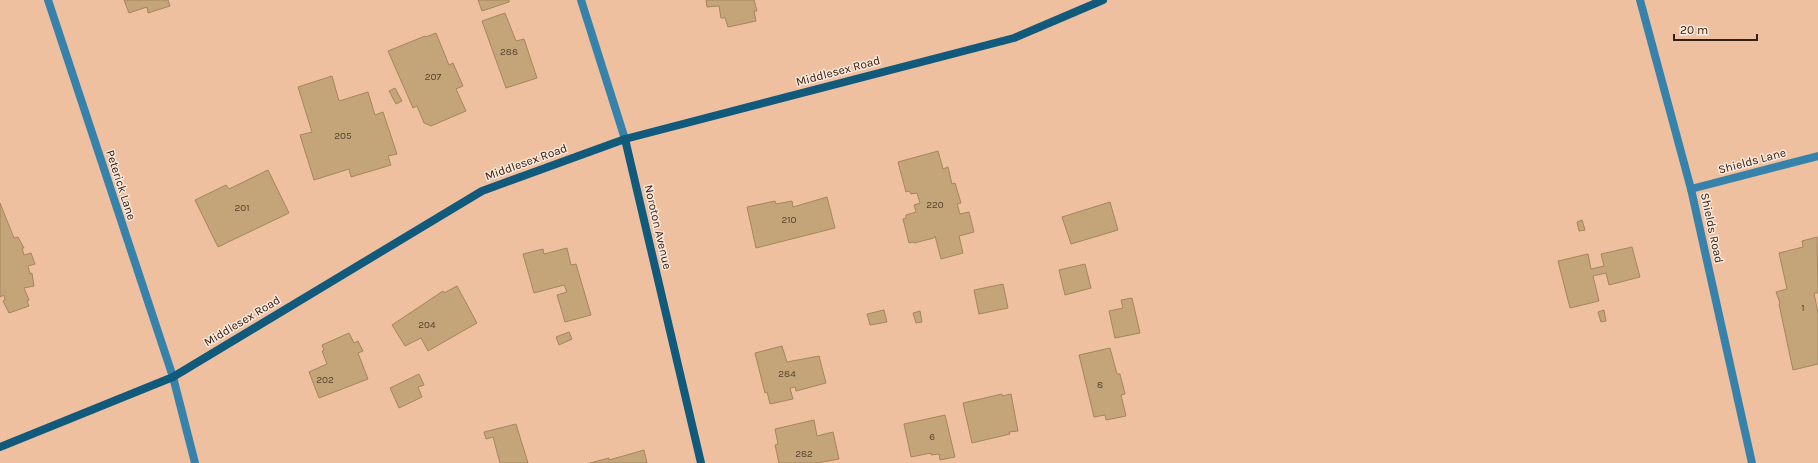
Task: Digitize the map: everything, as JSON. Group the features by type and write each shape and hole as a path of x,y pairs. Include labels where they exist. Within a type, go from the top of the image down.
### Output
{"main road":[{"name":"Middlesex Road","path":"0,447 172,377 482,191 625,139 1014,38 1102,0"},
{"name":"Noroton Avenue","path":"625,139 701,463"}],"street":[{"name":"Peterick Lane","path":"48,0 172,377 195,463"},
{"name":"Noroton Avenue","path":"581,0 625,139"},
{"name":"Shields Road","path":"1640,0 1691,189 1752,463"},
{"name":"Shields Lane","path":"1691,189 1818,156"}],"building":[{"path":"124,0 168,0 170,6 148,13 147,7 129,13"},
{"path":"478,0 509,0 509,2 482,11"},
{"path":"706,0 754,0 757,11 754,11 756,21 728,27 725,18 721,18 719,6 707,7"},
{"path":"505,13 516,41 524,39 537,78 506,88 482,21"},
{"path":"436,33 449,65 453,63 463,86 456,89 466,111 431,126 424,123 417,106 413,108 388,51"},
{"path":"332,76 339,101 368,92 375,115 383,112 397,154 388,156 391,165 351,177 349,169 314,180 300,135 312,132 298,87"},
{"path":"395,88 402,101 396,104 389,91"},
{"path":"938,151 943,169 948,167 952,184 955,183 961,203 957,204 960,214 969,212 974,232 959,236 963,253 941,259 935,236 934,238 909,243 903,219 906,218 906,215 916,212 914,205 920,203 917,193 911,194 909,191 906,192 898,162"},
{"path":"268,170 289,213 218,247 195,200 226,185 229,189"},
{"path":"827,197 835,228 756,248 747,207 775,201 776,204 792,201 793,207"},
{"path":"1110,202 1118,230 1071,244 1062,217"},
{"path":"0,203 14,238 18,237 24,248 22,248 24,255 31,253 35,264 28,266 30,274 32,273 34,286 24,288 29,300 27,301 29,306 9,313 3,301 5,300 4,295 0,297"},
{"path":"1582,220 1585,230 1579,231 1577,222"},
{"path":"1817,237 1818,293 1814,293 1818,313 1818,364 1793,370 1780,303 1776,292 1787,289 1779,253 1803,247 1802,241"},
{"path":"1632,247 1640,277 1609,285 1606,273 1593,276 1599,301 1570,308 1558,261 1588,254 1591,269 1604,266 1601,254"},
{"path":"567,248 571,265 576,264 591,315 565,322 557,295 567,292 564,285 534,293 523,254 543,249 544,254"},
{"path":"1085,264 1091,288 1065,295 1059,270"},
{"path":"1003,284 1008,308 979,314 974,290"},
{"path":"457,286 477,323 428,351 421,338 405,346 392,325 443,291 444,293"},
{"path":"1132,298 1140,333 1115,338 1109,311 1123,308 1121,300"},
{"path":"884,310 887,322 870,325 867,314"},
{"path":"1604,310 1606,321 1601,322 1598,312"},
{"path":"920,311 922,322 916,323 913,313"},
{"path":"569,332 572,339 559,345 556,337"},
{"path":"349,333 354,343 358,341 363,351 358,353 368,379 319,398 309,372 327,364 322,351 324,350 322,345"},
{"path":"782,346 787,362 819,356 826,383 796,391 795,387 790,388 793,399 770,404 767,392 765,393 755,353"},
{"path":"1110,348 1117,374 1120,374 1125,394 1121,395 1126,416 1106,420 1105,415 1094,417 1079,355"},
{"path":"419,374 424,385 418,387 422,397 399,408 390,388"},
{"path":"1002,394 1002,396 1011,394 1018,431 1009,432 1010,434 972,443 963,403"},
{"path":"945,415 955,457 940,460 939,454 931,455 931,453 911,457 904,424"},
{"path":"814,420 817,436 833,432 839,459 817,463 779,463 775,445 778,444 775,429"},
{"path":"516,424 528,463 500,463 493,437 486,439 484,432"},
{"path":"644,450 647,463 590,463 609,458 609,460"}]}
